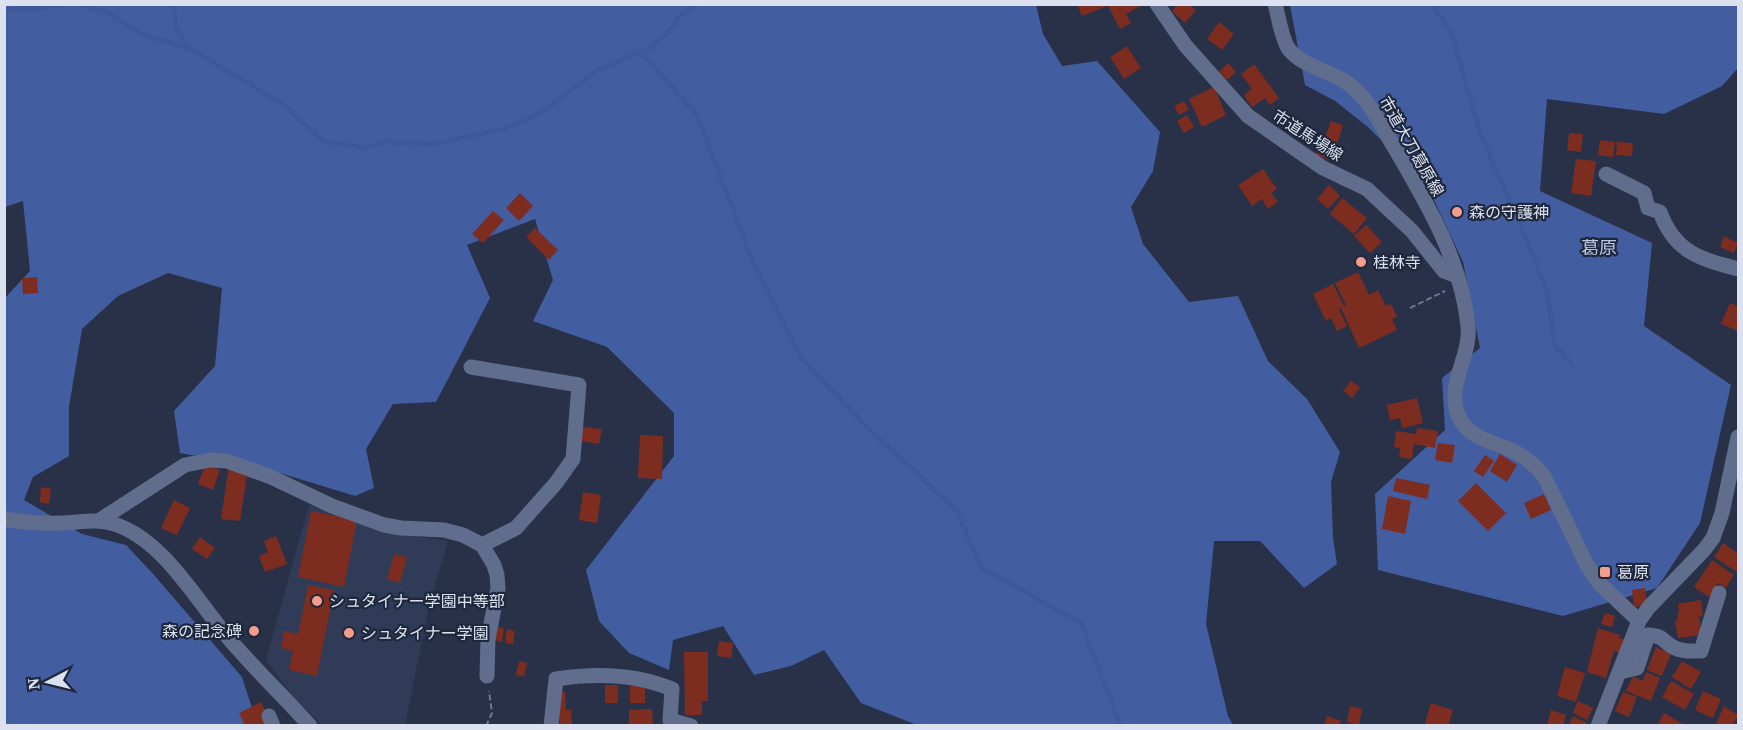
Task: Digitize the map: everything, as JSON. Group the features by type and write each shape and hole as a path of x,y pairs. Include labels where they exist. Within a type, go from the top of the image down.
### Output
{"street":[{"name":"市道馬場線","path":"1157,4 1185,45 1248,116 1323,168 1367,189 1412,231 1444,271 1458,280"},
{"name":"市道大刀葛原線","path":"1275,4 1285,41 1295,56 1348,83 1368,103 1437,226 1451,257 1466,310 1468,328 1468,345 1455,387 1458,415 1480,439 1516,452 1537,467 1545,476 1587,565 1599,584 1639,621"},
{"path":"1606,174 1644,193 1648,208 1660,212 1664,222 1684,249 1708,261 1738,269"},
{"path":"471,367 579,385 573,459 556,483 516,528 482,545"},
{"path":"1598,726 1639,621 1649,607 1713,538 1719,524 1738,437"},
{"path":"100,520 185,465 210,460 227,461 271,477 332,506 366,519 401,528 453,532 473,539 482,545 494,565 498,588 488,639 487,676"},
{"path":"4,519 33,523 100,520 126,529 162,556 227,637 310,726"},
{"path":"1620,672 1637,668 1648,635 1659,636 1675,648 1701,651 1719,593"},
{"path":"551,726 556,679 582,675 648,680 672,689 670,720 691,726"}],"path":[{"path":"1410,308 1458,280"},
{"path":"169,636 209,615"},
{"path":"486,726 492,713 487,676"}],"shaded area":[{"path":"5,5 1036,5 1043,34 1062,66 1097,61 1160,132 1153,171 1131,207 1143,244 1189,302 1238,296 1268,361 1307,399 1340,452 1331,482 1333,538 1337,564 1304,588 1260,541 1214,541 1206,624 1228,716 1233,725 917,725 861,703 824,650 791,666 754,675 723,626 673,640 669,670 629,653 599,621 586,570 674,456 674,413 607,347 533,321 553,280 535,219 467,245 490,298 436,402 393,404 366,449 374,488 355,496 267,469 180,453 174,411 215,366 222,288 168,273 118,296 82,329 69,407 69,456 33,477 24,500 82,534 126,545 242,677 255,725 5,725 4,299 30,271 23,201 5,207"},
{"path":"1290,5 1738,5 1738,68 1722,86 1664,114 1547,99 1540,191 1652,243 1644,326 1731,385 1700,523 1657,588 1563,616 1378,570 1375,494 1445,430 1442,378 1480,348 1463,262 1428,187 1368,127 1335,101 1305,85"},
{"name":"シュタイナー学園","path":"309,505 390,533 448,541 429,606 405,725 322,725 294,698 266,660"}],"building":[{"path":"1077,4 1104,4 1105,7 1082,16"},
{"path":"1107,4 1144,4 1126,14 1131,23 1120,29"},
{"path":"1178,4 1189,4 1196,10 1185,23 1172,11"},
{"path":"1219,22 1234,34 1222,50 1207,39"},
{"path":"1127,46 1141,68 1124,79 1110,57"},
{"path":"1228,63 1236,72 1227,80 1219,72"},
{"path":"1254,64 1279,98 1270,105 1265,98 1252,107 1244,95 1252,89 1241,74"},
{"path":"1214,87 1226,115 1202,127 1189,99"},
{"path":"1184,101 1189,110 1179,115 1174,106"},
{"path":"1187,115 1194,127 1184,133 1177,121"},
{"path":"1331,121 1343,125 1337,145 1324,141"},
{"path":"1569,133 1583,134 1581,152 1567,150"},
{"path":"1600,140 1615,142 1613,157 1598,155"},
{"path":"1321,141 1338,147 1332,161 1315,155"},
{"path":"1617,142 1633,143 1632,156 1616,155"},
{"path":"1576,159 1596,161 1591,196 1571,193"},
{"path":"1263,169 1277,189 1271,193 1278,202 1268,209 1262,199 1252,206 1238,185"},
{"path":"1329,185 1340,196 1328,209 1317,199"},
{"path":"520,193 533,206 519,221 506,208"},
{"path":"1342,198 1367,218 1354,234 1330,214"},
{"path":"493,211 504,220 483,243 472,234"},
{"path":"1366,225 1382,242 1370,253 1354,236"},
{"path":"535,228 558,250 549,260 526,237"},
{"path":"1724,236 1738,243 1734,253 1720,247"},
{"path":"1358,272 1369,295 1378,290 1386,306 1391,304 1397,317 1392,319 1397,330 1359,348 1341,308 1339,309 1347,326 1337,331 1331,318 1326,321 1313,294 1333,284 1344,306 1346,305 1335,283"},
{"path":"37,277 38,293 23,294 22,278"},
{"path":"1730,303 1738,306 1738,331 1721,324"},
{"path":"1351,381 1360,387 1352,398 1343,391"},
{"path":"1417,398 1423,423 1402,428 1400,418 1390,420 1387,405"},
{"path":"583,427 602,429 599,444 581,441"},
{"path":"1417,428 1438,431 1435,448 1414,444 1412,459 1399,457 1400,448 1394,447 1396,431 1416,434"},
{"path":"640,435 663,436 662,479 638,478"},
{"path":"1438,443 1455,445 1452,463 1435,460"},
{"path":"1500,454 1517,465 1507,482 1490,471"},
{"path":"1485,455 1494,461 1483,477 1474,471"},
{"path":"205,465 220,470 213,490 198,484"},
{"path":"229,465 248,468 240,521 221,519"},
{"path":"1396,478 1430,485 1427,499 1393,491"},
{"path":"1476,483 1506,513 1488,531 1458,501"},
{"path":"41,487 51,489 49,504 40,502"},
{"path":"583,492 601,495 597,523 579,520"},
{"path":"1544,494 1551,510 1531,519 1524,503"},
{"path":"1388,496 1411,501 1405,534 1382,529"},
{"path":"174,500 190,508 177,535 161,528"},
{"path":"311,511 357,520 344,587 298,577"},
{"path":"276,536 287,564 265,572 259,556 268,552 264,541"},
{"path":"200,537 215,548 207,559 192,549"},
{"path":"1723,543 1738,553 1737,572 1714,557"},
{"path":"394,554 407,557 400,583 387,579"},
{"path":"1712,560 1734,575 1726,588 1718,583 1709,597 1694,587"},
{"path":"308,585 334,590 317,676 289,670 293,651 281,648 284,631 298,634"},
{"path":"1645,588 1647,605 1634,607 1632,590"},
{"path":"1701,600 1703,616 1699,616 1702,635 1678,638 1675,621 1678,620 1678,604"},
{"path":"1605,613 1615,616 1612,627 1601,624"},
{"path":"496,627 504,628 502,642 494,640"},
{"path":"1598,628 1620,635 1619,638 1627,640 1623,654 1614,651 1606,678 1587,672"},
{"path":"507,629 515,631 513,644 505,643"},
{"path":"719,641 733,643 731,658 717,656"},
{"path":"1656,647 1671,654 1662,676 1647,670"},
{"path":"684,652 708,652 708,701 702,701 702,715 685,715"},
{"path":"519,661 527,663 524,676 516,675"},
{"path":"1682,661 1701,672 1691,689 1672,677"},
{"path":"1565,667 1585,673 1576,702 1557,696"},
{"path":"1646,672 1660,678 1651,701 1626,691 1633,676 1643,681"},
{"path":"1671,681 1694,694 1685,710 1662,697"},
{"path":"605,685 618,685 618,703 605,703"},
{"path":"630,686 645,686 645,703 630,703"},
{"path":"1703,691 1721,699 1713,718 1695,710"},
{"path":"558,692 565,692 566,710 571,710 572,726 560,726"},
{"path":"1623,692 1637,697 1629,717 1615,711"},
{"path":"1578,701 1593,708 1587,720 1573,713"},
{"path":"261,702 266,713 261,715 267,726 245,726 239,713"},
{"path":"1431,703 1453,710 1448,726 1427,726 1425,723"},
{"path":"1350,706 1362,709 1359,725 1347,722"},
{"path":"1724,706 1738,715 1733,726 1715,726"},
{"path":"652,709 653,726 629,726 629,710"},
{"path":"1551,710 1566,715 1563,726 1547,726"},
{"path":"1664,713 1683,724 1682,726 1657,726"},
{"path":"1327,716 1341,721 1339,726 1324,726"},
{"path":"1573,716 1587,723 1585,726 1568,726"}],"waterway":[{"path":"4,9 26,10 66,4"},
{"path":"79,4 108,13 143,35 189,48 284,105 323,141 365,148 392,140 394,144 403,142 440,143 505,129 507,126 543,111 600,68 651,47 672,28 679,17 697,4"},
{"path":"173,4 176,27 189,48"},
{"path":"1432,4 1452,34 1480,133 1547,291 1555,345 1572,365"},
{"path":"641,52 697,115 752,260 802,359 871,431 956,510 982,568 1081,623 1121,726"}],"place":[{"name":"森の守護神","path":"1457,212"},
{"name":"桂林寺","path":"1361,262"},
{"name":"葛原","path":"1605,572"},
{"name":"シュタイナー学園中等部","path":"317,601"},
{"name":"森の記念碑","path":"254,631"},
{"name":"シュタイナー学園","path":"349,633"}],"district":[{"name":"葛原","path":"1599,248"}]}
